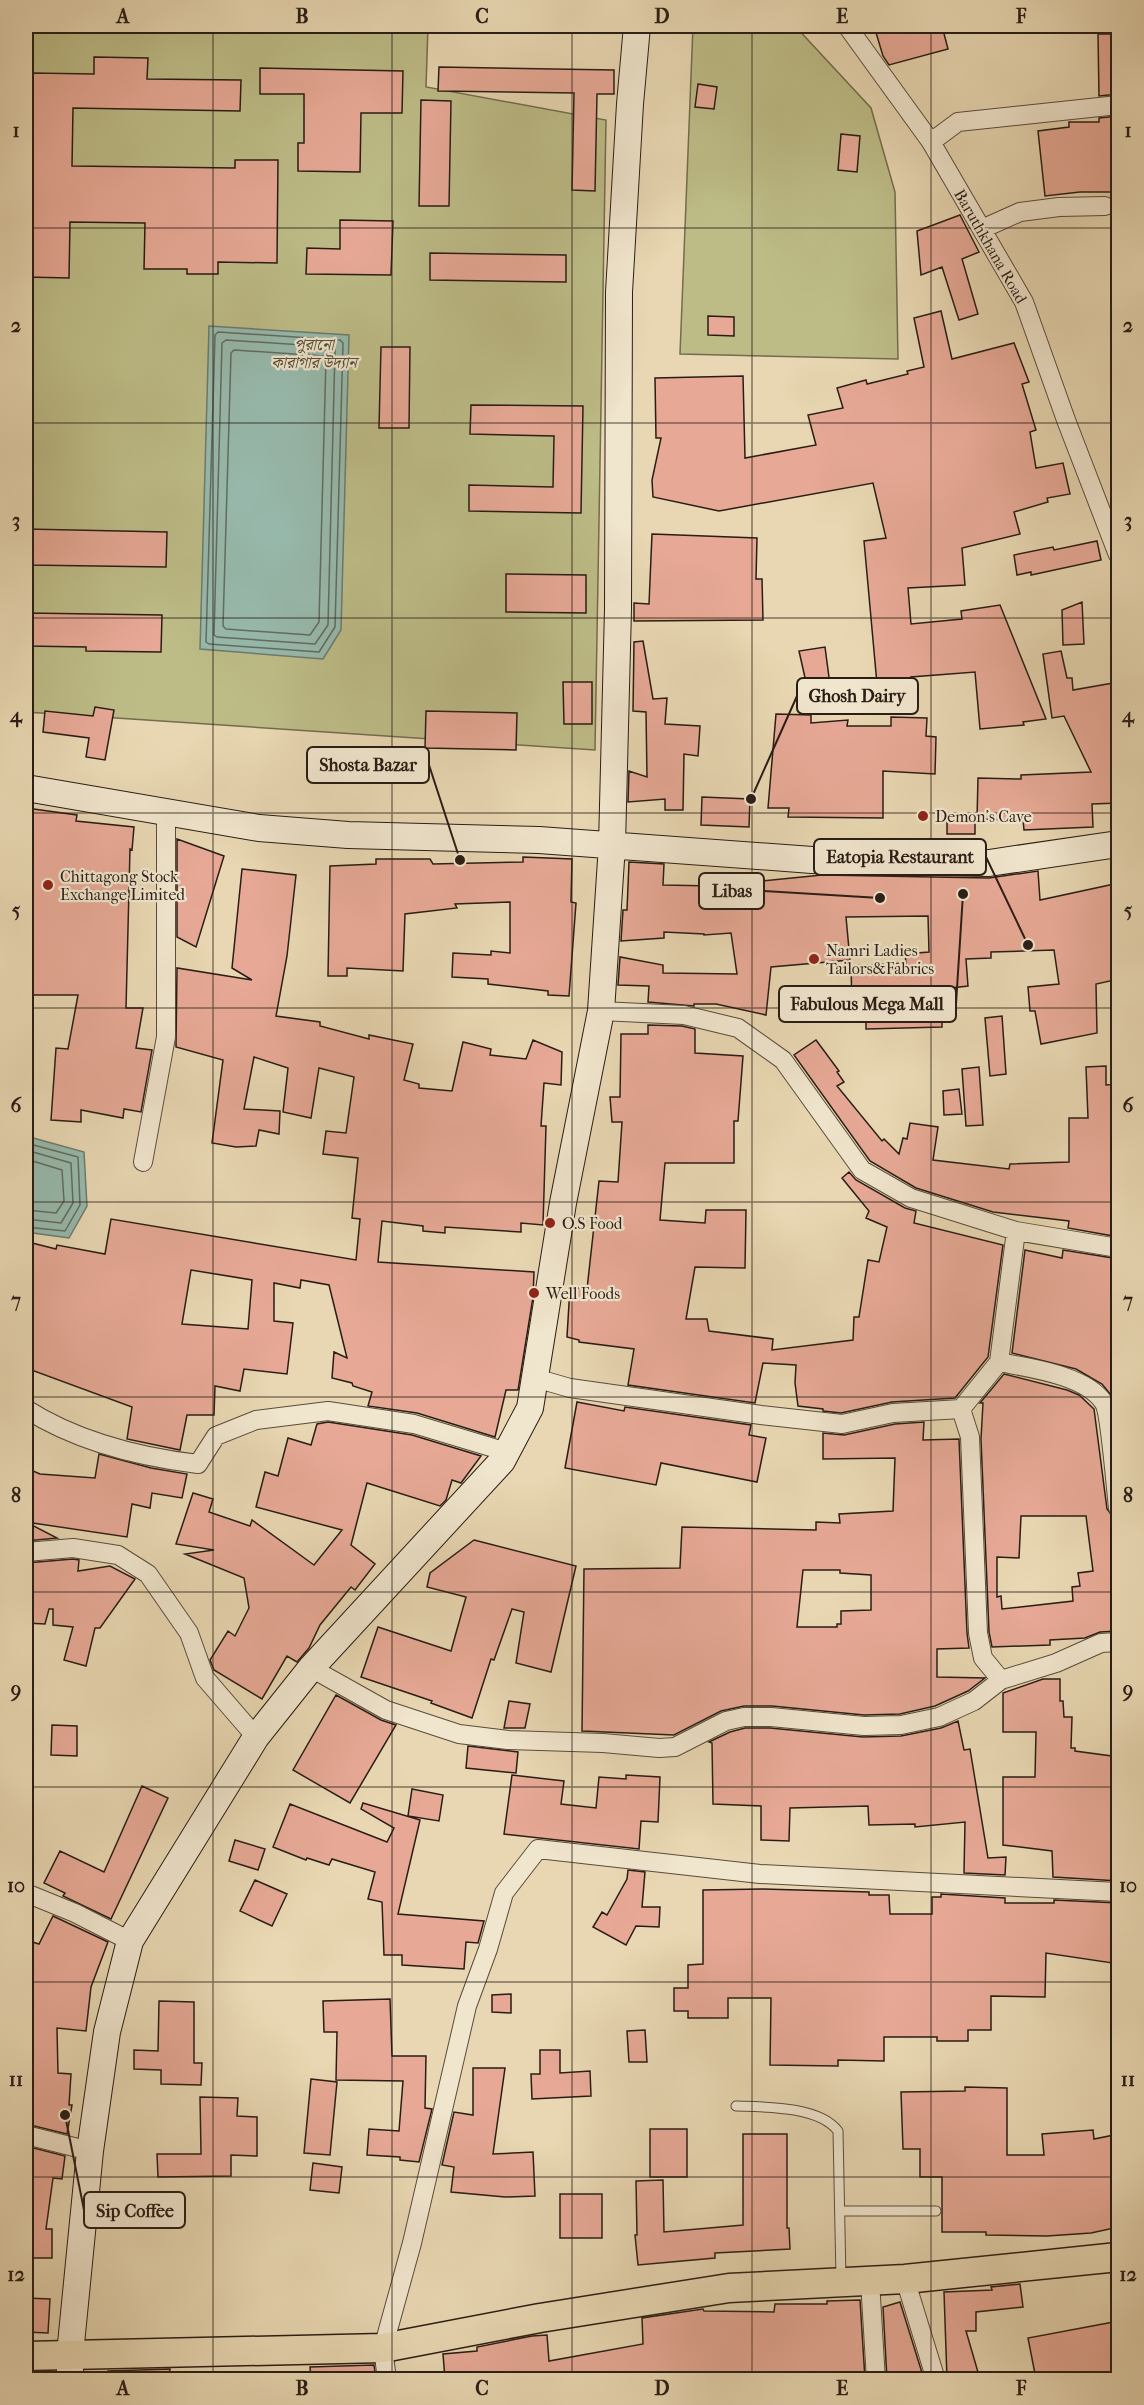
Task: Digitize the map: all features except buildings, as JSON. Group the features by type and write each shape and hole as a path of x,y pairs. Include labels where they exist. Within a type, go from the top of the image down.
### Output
{"main road":[{"path":"70,2367 90,2151 107,2032 130,1941 256,1737 311,1668 502,1461 530,1408 564,1203 601,1011 612,845 618,609 619,292 637,26"},
{"path":"26,788 81,796 166,814 259,828 337,834 539,840 812,860 989,863 1119,844"},
{"path":"26,2356 70,2367 383,2348 540,2318 729,2288 904,2279 1119,2257"}],"street":[{"name":"Baruthkhana Road","path":"847,26 931,142 1024,302 1066,420 1119,555"},
{"path":"931,142 958,122 1119,105"},
{"path":"982,229 1020,212 1059,207 1105,206"},
{"path":"143,1162 166,1037 166,814"},
{"path":"601,1011 684,1015 738,1028 783,1060 862,1170 911,1198 1016,1231 1119,1248"},
{"path":"535,1378 570,1388 615,1395 842,1424 893,1413 961,1409 999,1362 1016,1231"},
{"path":"999,1362 1052,1373 1091,1389 1105,1404 1119,1508"},
{"path":"26,1409 94,1441 166,1460 198,1464 216,1436 256,1420 328,1411 414,1424 507,1452"},
{"path":"961,1409 970,1437 978,1633 984,1658 1001,1680"},
{"path":"26,1552 73,1548 118,1555 148,1574 189,1633 205,1678 256,1737"},
{"path":"311,1668 386,1710 459,1734 508,1740 603,1743 658,1748 675,1747 726,1721 744,1717 771,1717 864,1726 901,1725 939,1717 974,1701 1001,1680 1056,1663 1101,1643 1119,1642"},
{"path":"387,2379 383,2348 417,2220 467,2006 488,1949 504,1893 538,1849 760,1874 1119,1892"},
{"path":"26,1893 75,1913 130,1941"},
{"path":"26,2134 90,2151"},
{"path":"904,2279 936,2379"},
{"path":"870,2281 876,2379"}],"lane":[{"path":"736,2106 778,2108 804,2113 832,2123 840,2137 841,2281"},
{"path":"840,2211 936,2211"}],"green space":[{"name":"পুরানো কারাগার উদ্যান","path":"26,26 428,26 426,87 606,120 595,750 26,712"},
{"path":"693,26 795,26 871,108 895,192 898,359 680,354"}],"water":[{"path":"209,326 349,335 341,630 323,659 200,649"},
{"path":"26,1136 84,1152 87,1206 69,1238 26,1232"}],"place":[{"name":"Ghosh Dairy","path":"751,799"},
{"name":"Demon's Cave","path":"923,816"},
{"name":"Shosta Bazar","path":"460,860"},
{"name":"Chittagong Stock Exchange Limited","path":"48,885"},
{"name":"Fabulous Mega Mall","path":"963,894"},
{"name":"Libas","path":"880,898"},
{"name":"Eatopia Restaurant","path":"1028,945"},
{"name":"Namri Ladies Tailors&Fabrics","path":"814,959"},
{"name":"O.S Food","path":"550,1223"},
{"name":"Well Foods","path":"534,1293"},
{"name":"Sip Coffee","path":"65,2115"}]}
